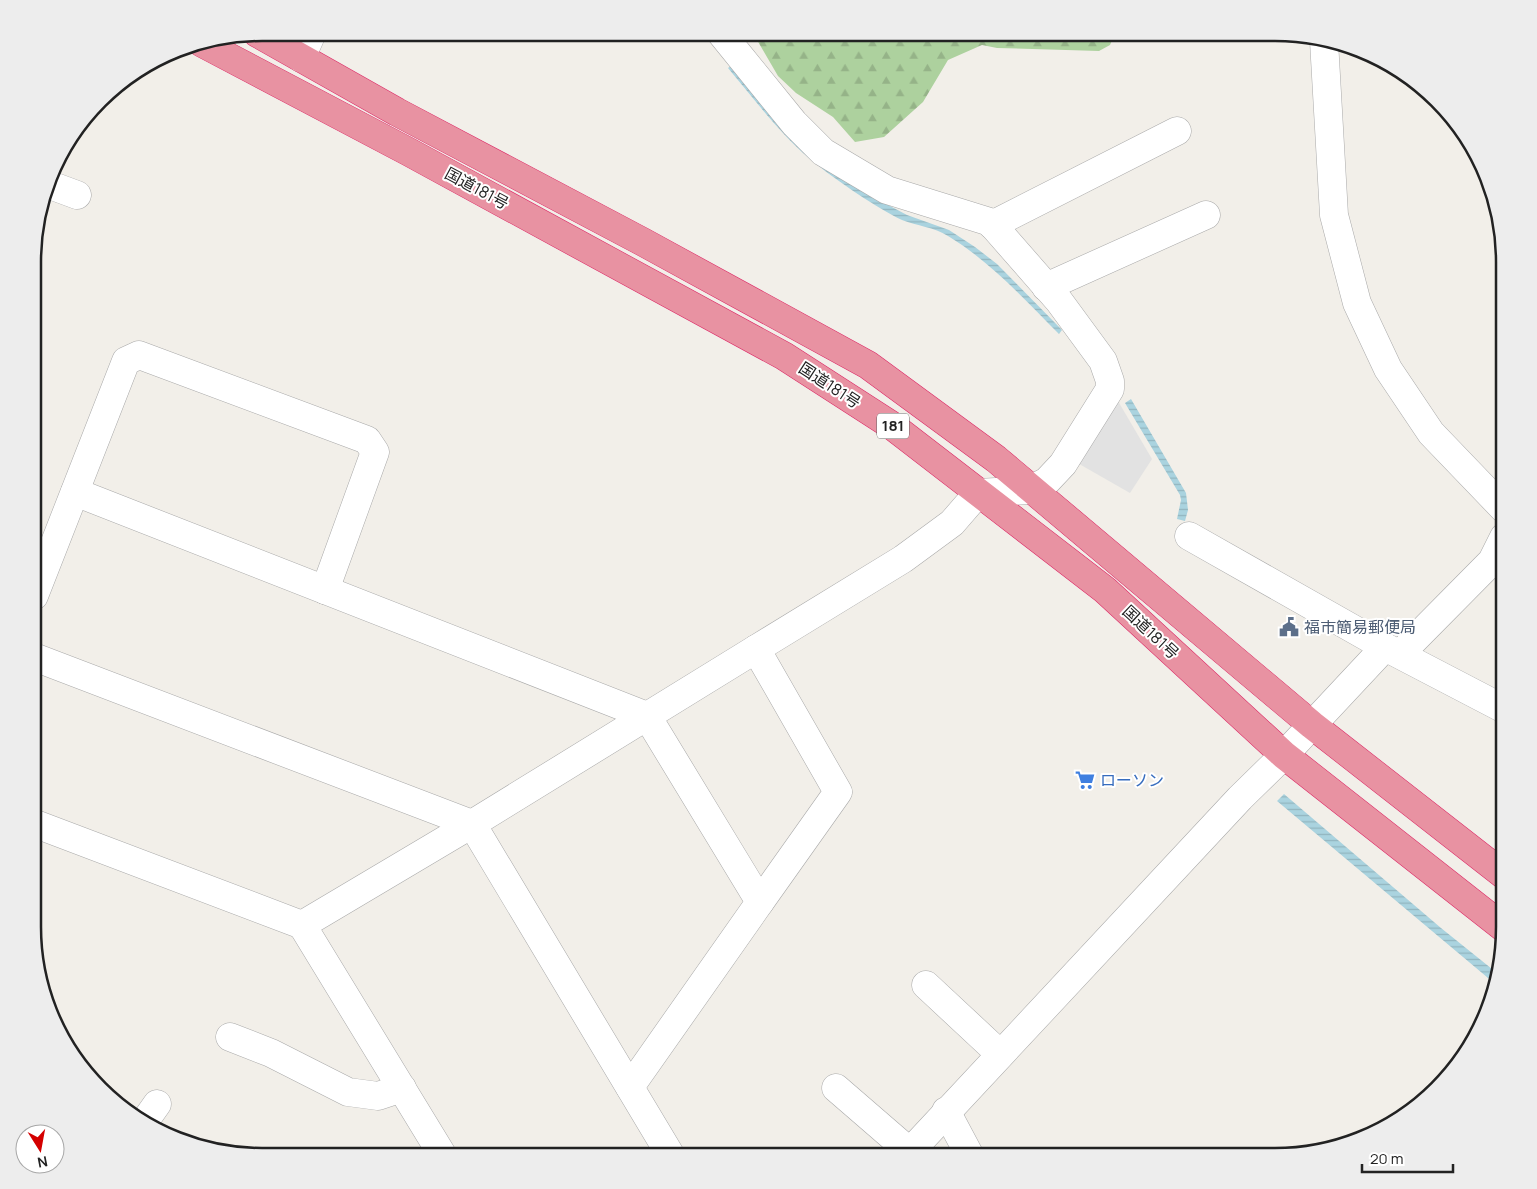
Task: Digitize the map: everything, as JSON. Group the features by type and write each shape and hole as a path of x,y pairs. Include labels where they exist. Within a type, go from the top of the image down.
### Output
{"highway":[{"name":"国道181号","path":"270,41 868,365 996,458 1030,490 1170,603 1312,725 1496,869"},
{"name":"国道181号","path":"212,47 417,156 784,356 892,425 1105,590 1284,755 1496,922"}],"street":[{"path":"300,58 308,41"},
{"path":"302,924 472,824 903,559 952,523 978,493 1030,490 1047,481 1063,464 1110,389 1110,380 1103,361 1046,287 992,225 969,214 914,200 887,190 823,152 794,123 727,41"},
{"path":"1324,47 1334,215 1357,303 1388,369 1431,433 1496,501"},
{"path":"992,225 1177,131"},
{"path":"55,187 76,195"},
{"path":"1046,287 1206,215"},
{"path":"41,579 126,360 139,355 367,440 375,452 325,590"},
{"path":"76,492 647,716 760,902"},
{"path":"1189,536 1393,650 1496,705"},
{"path":"913,1148 1233,805 1312,725 1492,562 1496,554"},
{"path":"630,1087 838,792 756,649"},
{"path":"41,660 472,824 666,1148"},
{"path":"41,826 302,924 438,1148"},
{"path":"926,985 1000,1054"},
{"path":"230,1037 271,1053 348,1092 378,1096 402,1088"},
{"path":"836,1088 901,1148"},
{"path":"946,1111 966,1148"}],"green space":[{"path":"758,41 1112,41 1110,45 1099,51 997,48 982,45 948,60 923,102 884,137 855,142 833,117 796,93 778,76"}],"shaded area":[{"path":"1115,396 1152,459 1130,493 1074,461"}],"water":[{"path":"732,65 818,160 890,206 907,215 949,230 975,247 997,264 1062,330 1059,334 993,269 964,246 943,233 902,220 881,209 815,163 791,142 769,118 728,68"},
{"path":"1131,399 1186,493 1188,510 1185,521 1177,519 1181,500 1180,495 1125,403"},
{"path":"1284,794 1491,968 1489,979 1277,801"}],"place":[{"name":"福市簡易郵便局","path":"1289,627"},
{"name":"ローソン","path":"1085,780"}]}
